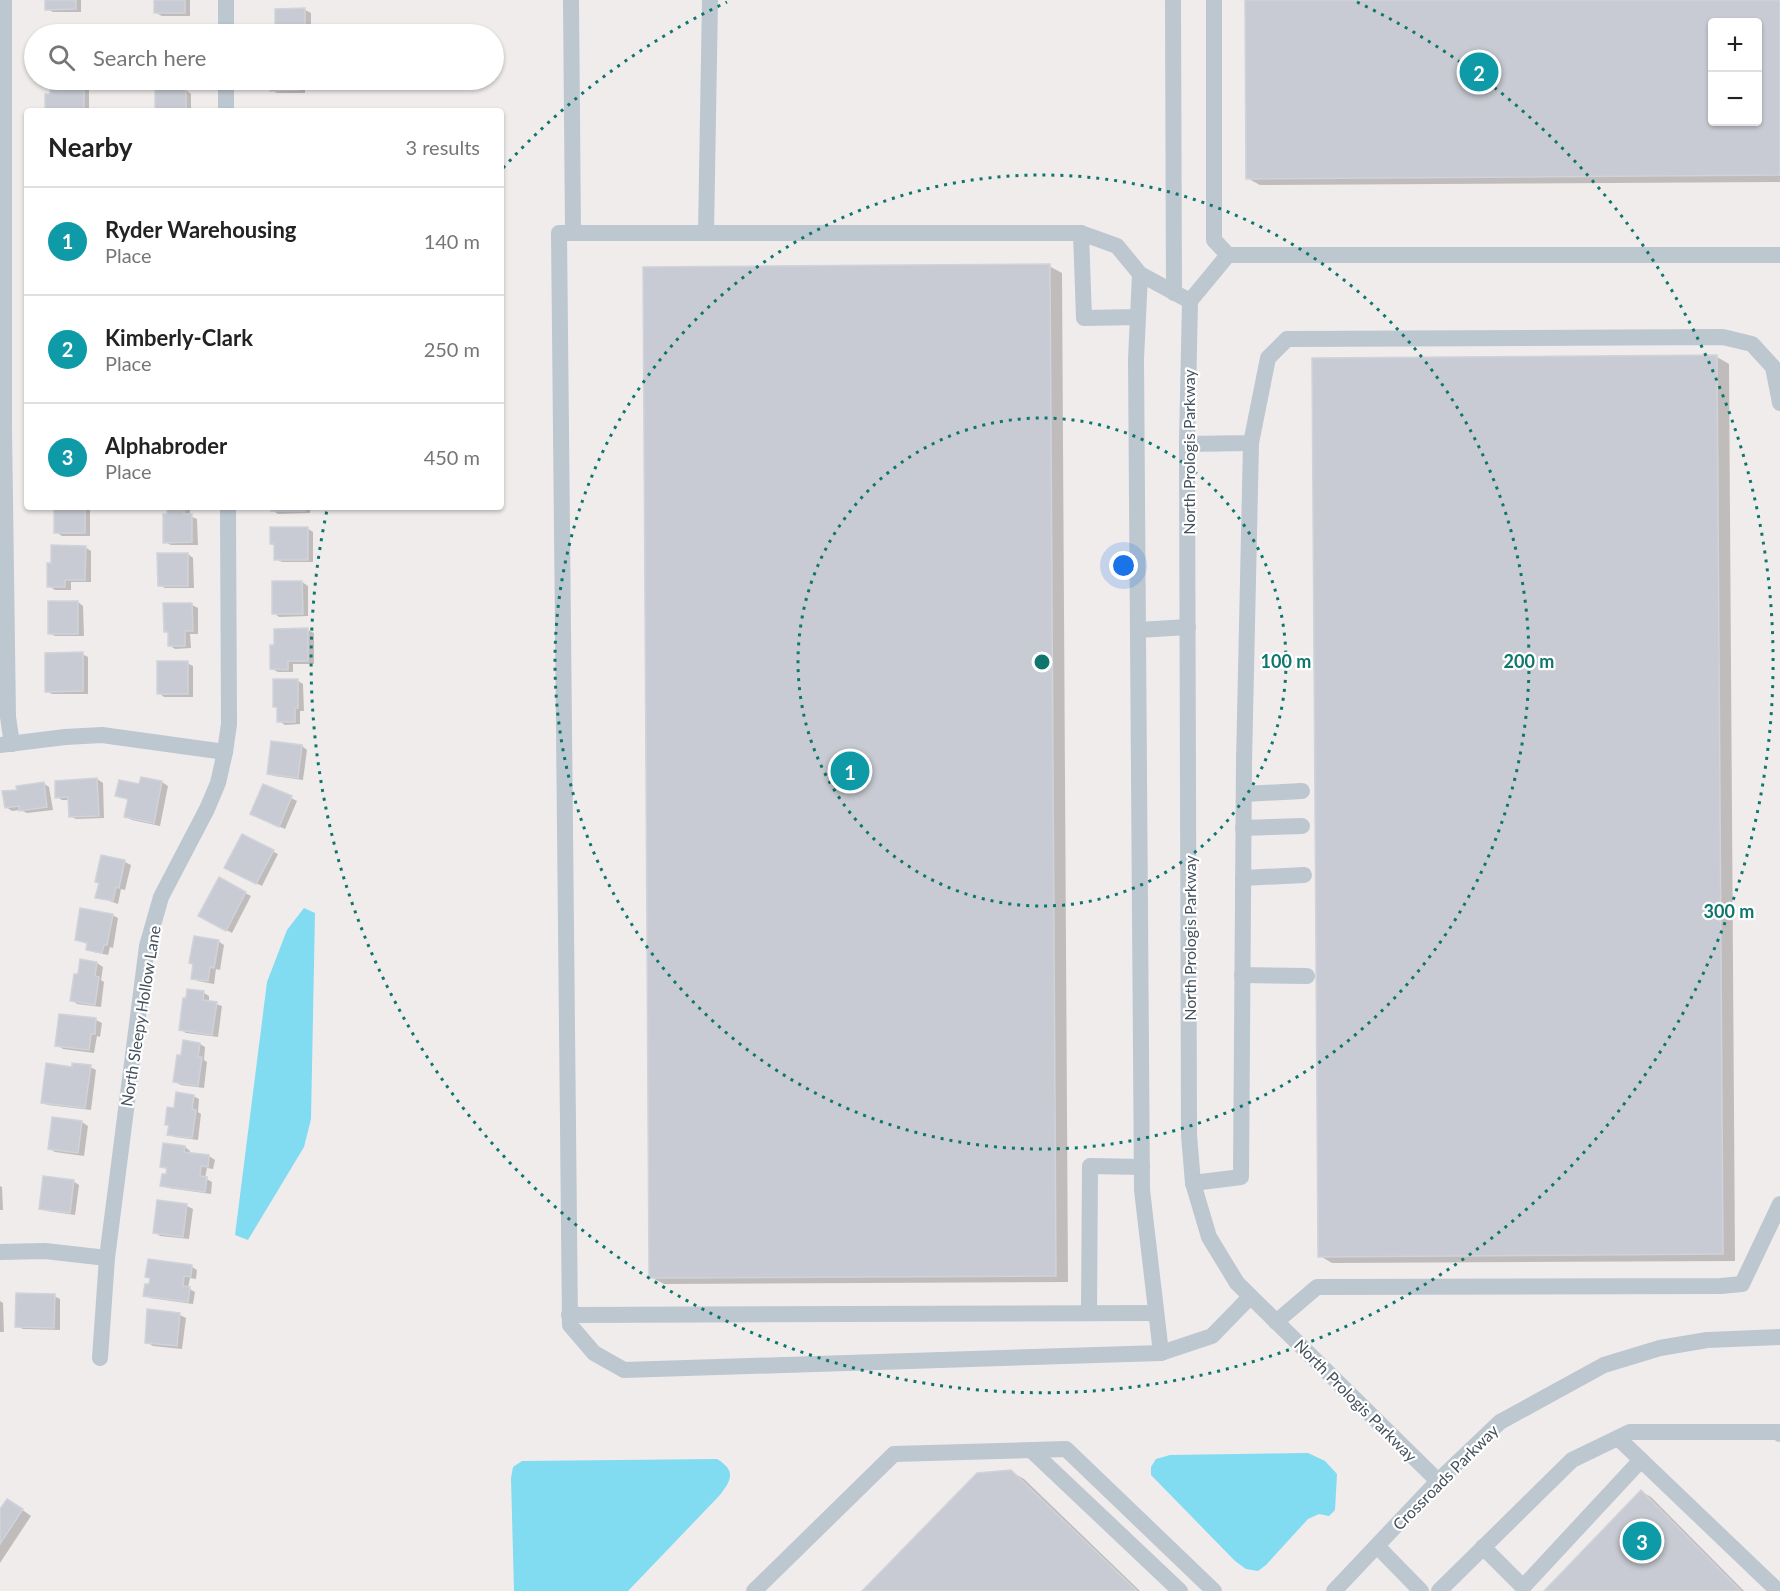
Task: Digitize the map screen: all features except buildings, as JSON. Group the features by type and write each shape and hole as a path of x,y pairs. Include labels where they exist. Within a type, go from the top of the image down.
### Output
{"street":[{"path":"4,0 4,429 8,717 6,744 102,735 225,752"},
{"path":"226,0 226,24"},
{"path":"571,0 573,233"},
{"path":"706,233 710,0"},
{"path":"1173,0 1174,293"},
{"path":"1214,0 1214,240 1228,255 1780,255"},
{"path":"226,90 226,108"},
{"path":"1082,232 1084,318 1138,317"},
{"path":"1228,255 1190,301 1140,274 1116,246 1082,232 559,233 569,1315 570,1325 594,1353 624,1370 1161,1353 1212,1336 1250,1297"},
{"path":"1140,274 1136,359 1142,1190 1161,1353"},
{"name":"North Prologis Parkway","path":"1190,301 1187,444 1189,1135 1193,1183 1209,1237 1237,1283 1438,1481"},
{"path":"1193,1183 1241,1177 1243,828 1251,443 1268,358 1287,339 1723,337 1752,344 1773,367 1780,403"},
{"path":"1187,444 1251,443"},
{"name":"North Sleepy Hollow Lane","path":"100,1358 107,1258 147,946 161,897 218,783 230,724 228,510"},
{"path":"1138,630 1188,627"},
{"path":"1244,794 1302,791"},
{"path":"1243,828 1302,826"},
{"path":"1243,878 1304,875"},
{"path":"1242,975 1306,976"},
{"path":"1089,1314 1090,1166 1142,1167"},
{"path":"1276,1322 1317,1287 1721,1286 1742,1284 1780,1204"},
{"path":"0,1252 45,1251 107,1258"},
{"path":"569,1315 1156,1313"},
{"name":"Crossroads Parkway","path":"1334,1591 1438,1481 1500,1422 1604,1365 1660,1348 1707,1340 1780,1337"},
{"path":"1439,1591 1572,1460 1630,1432 1778,1432 1780,1434"},
{"path":"1618,1438 1778,1591"},
{"path":"754,1591 894,1454 1066,1449 1214,1591"},
{"path":"1032,1450 1180,1591"},
{"path":"1484,1547 1523,1587 1641,1460"},
{"path":"1377,1546 1421,1591"}],"water":[{"path":"304,908 315,913 311,1119 304,1147 248,1240 235,1235 267,982 287,930"},
{"path":"1308,1453 1325,1461 1337,1474 1335,1510 1329,1516 1319,1514 1308,1519 1258,1571 1246,1569 1235,1561 1151,1475 1151,1467 1156,1459 1170,1455"},
{"path":"717,1459 730,1472 729,1481 723,1491 628,1591 514,1591 511,1478 513,1467 522,1461"}],"place":[{"name":"Kimberly-Clark","path":"1479,72"},
{"name":"Ryder Warehousing","path":"850,771"},
{"name":"Alphabroder","path":"1642,1541"}]}
